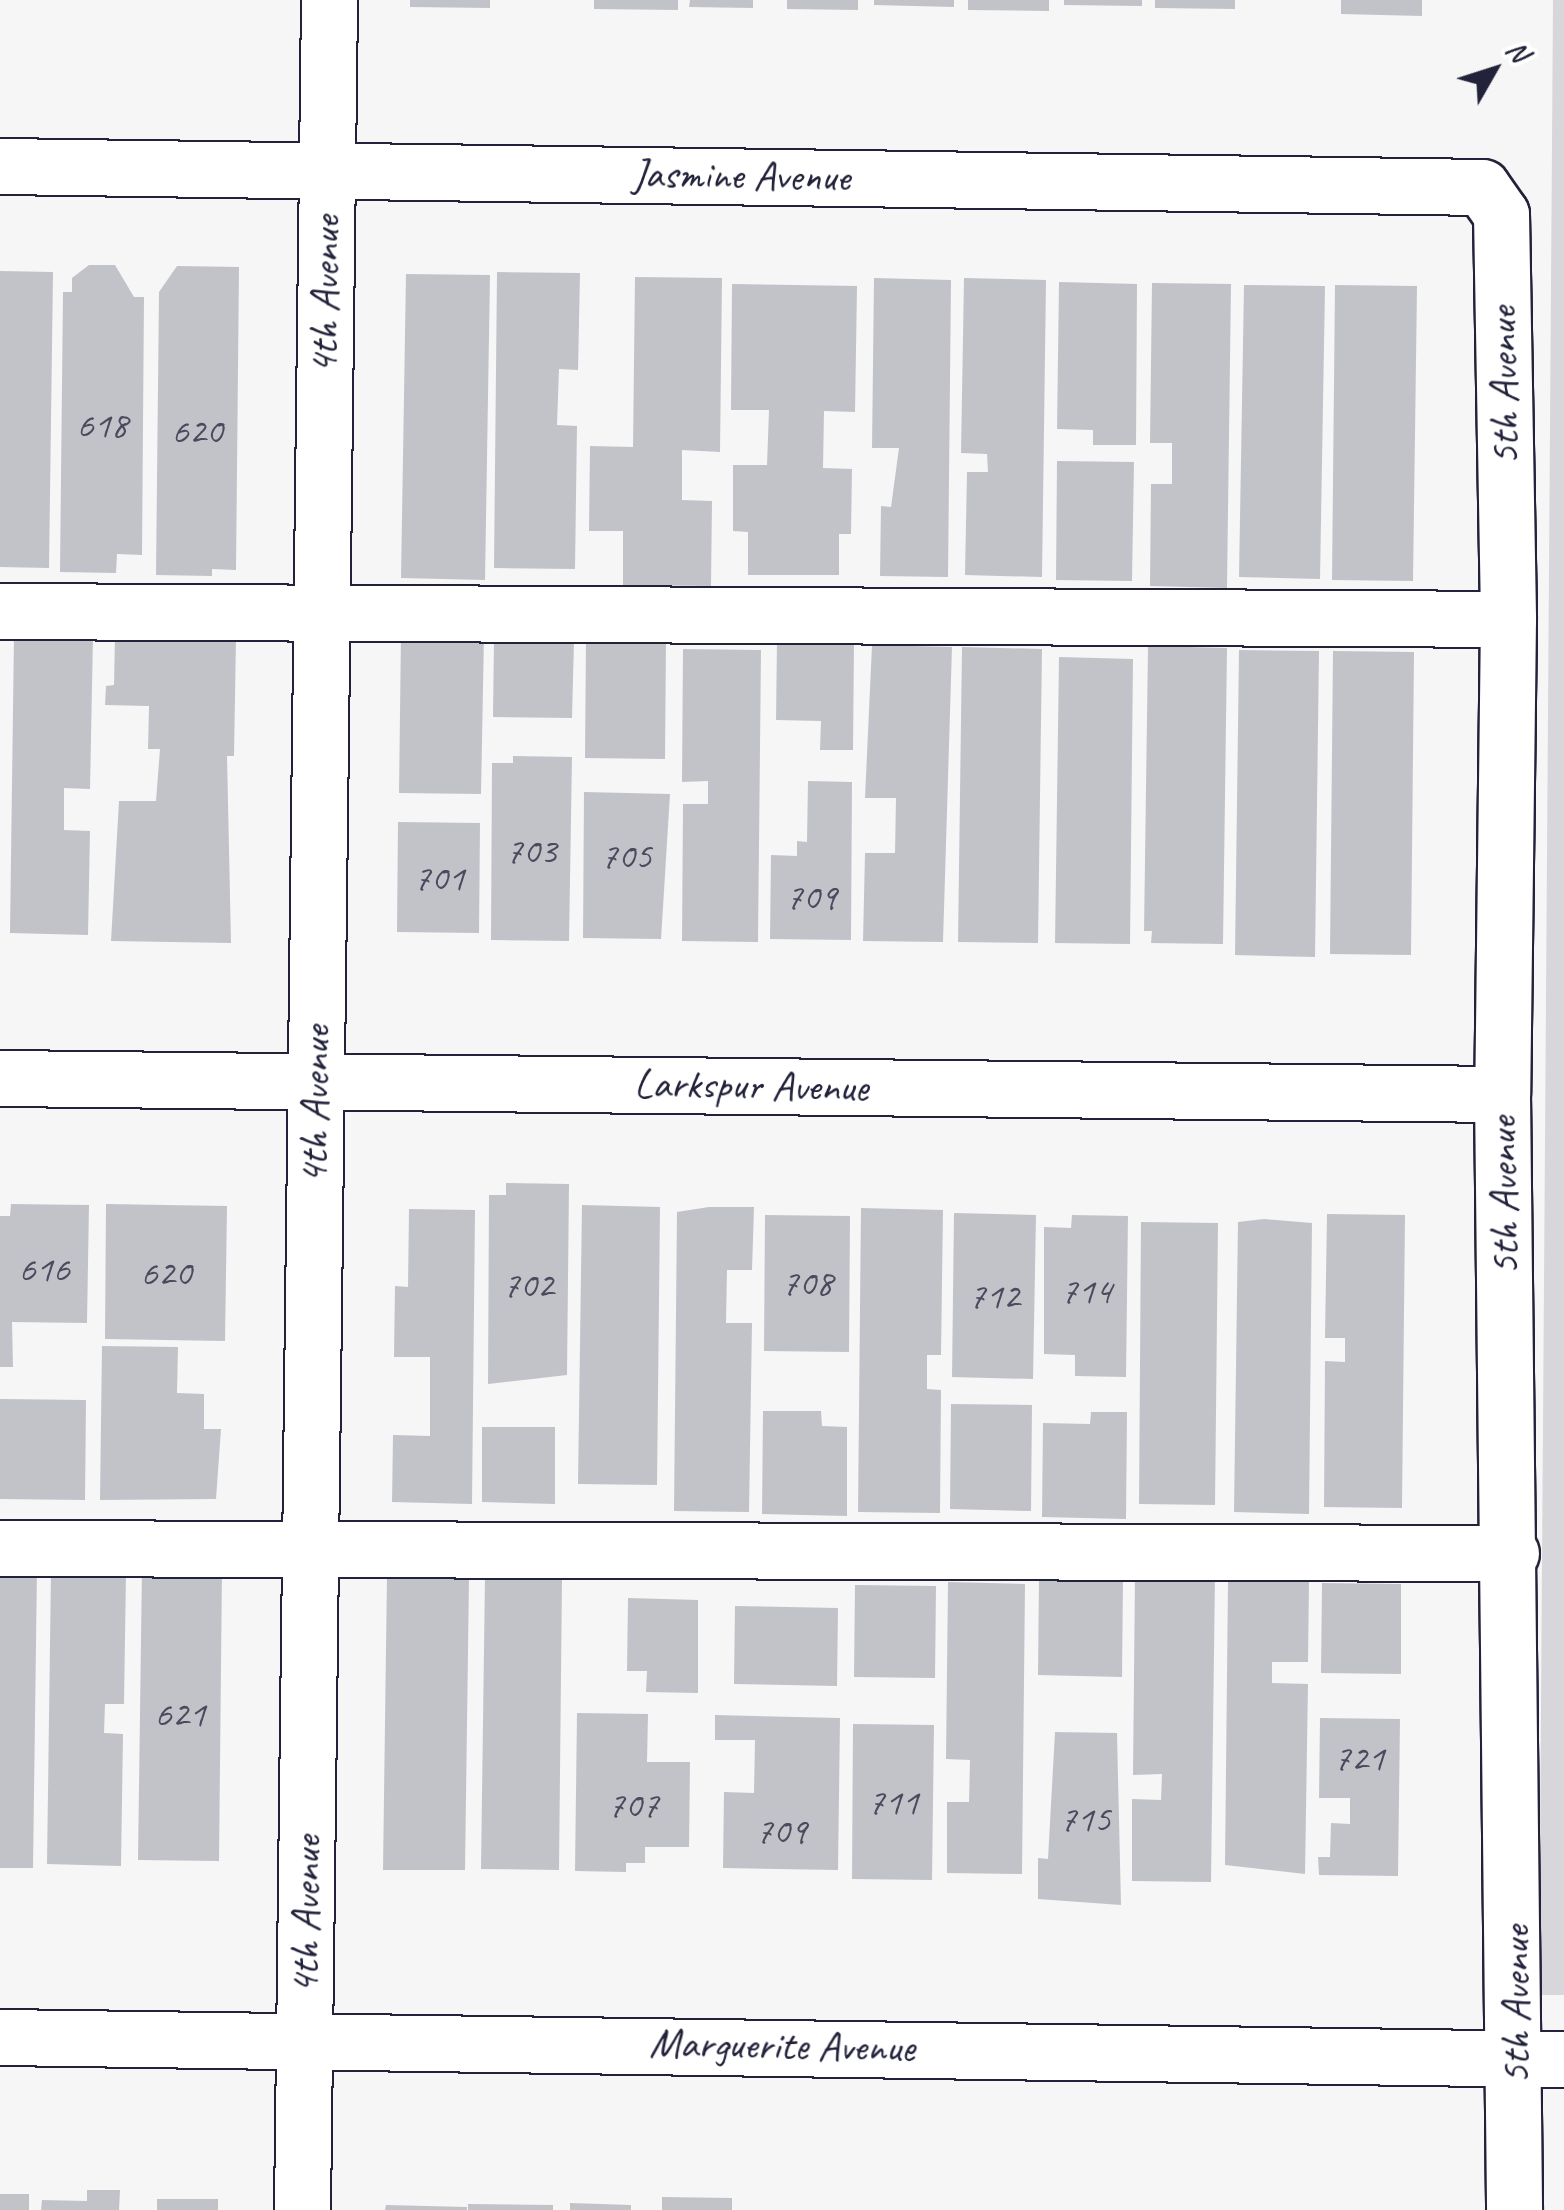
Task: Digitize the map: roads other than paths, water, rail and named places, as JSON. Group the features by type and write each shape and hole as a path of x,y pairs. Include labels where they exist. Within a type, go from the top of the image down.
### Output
{"street":[{"name":"4th Avenue","path":"302,2210 329,0"},
{"name":"Jasmine Avenue","path":"0,166 1482,187"},
{"name":"5th Avenue","path":"1482,187 1501,214 1508,619 1502,1094 1509,1434 1540,2058 1514,2210"},
{"path":"0,611 322,618 1508,619"},
{"name":"Larkspur Avenue","path":"0,1078 1502,1094"},
{"path":"0,1548 1512,1553"},
{"name":"Marguerite Avenue","path":"0,2037 1540,2058"}]}
